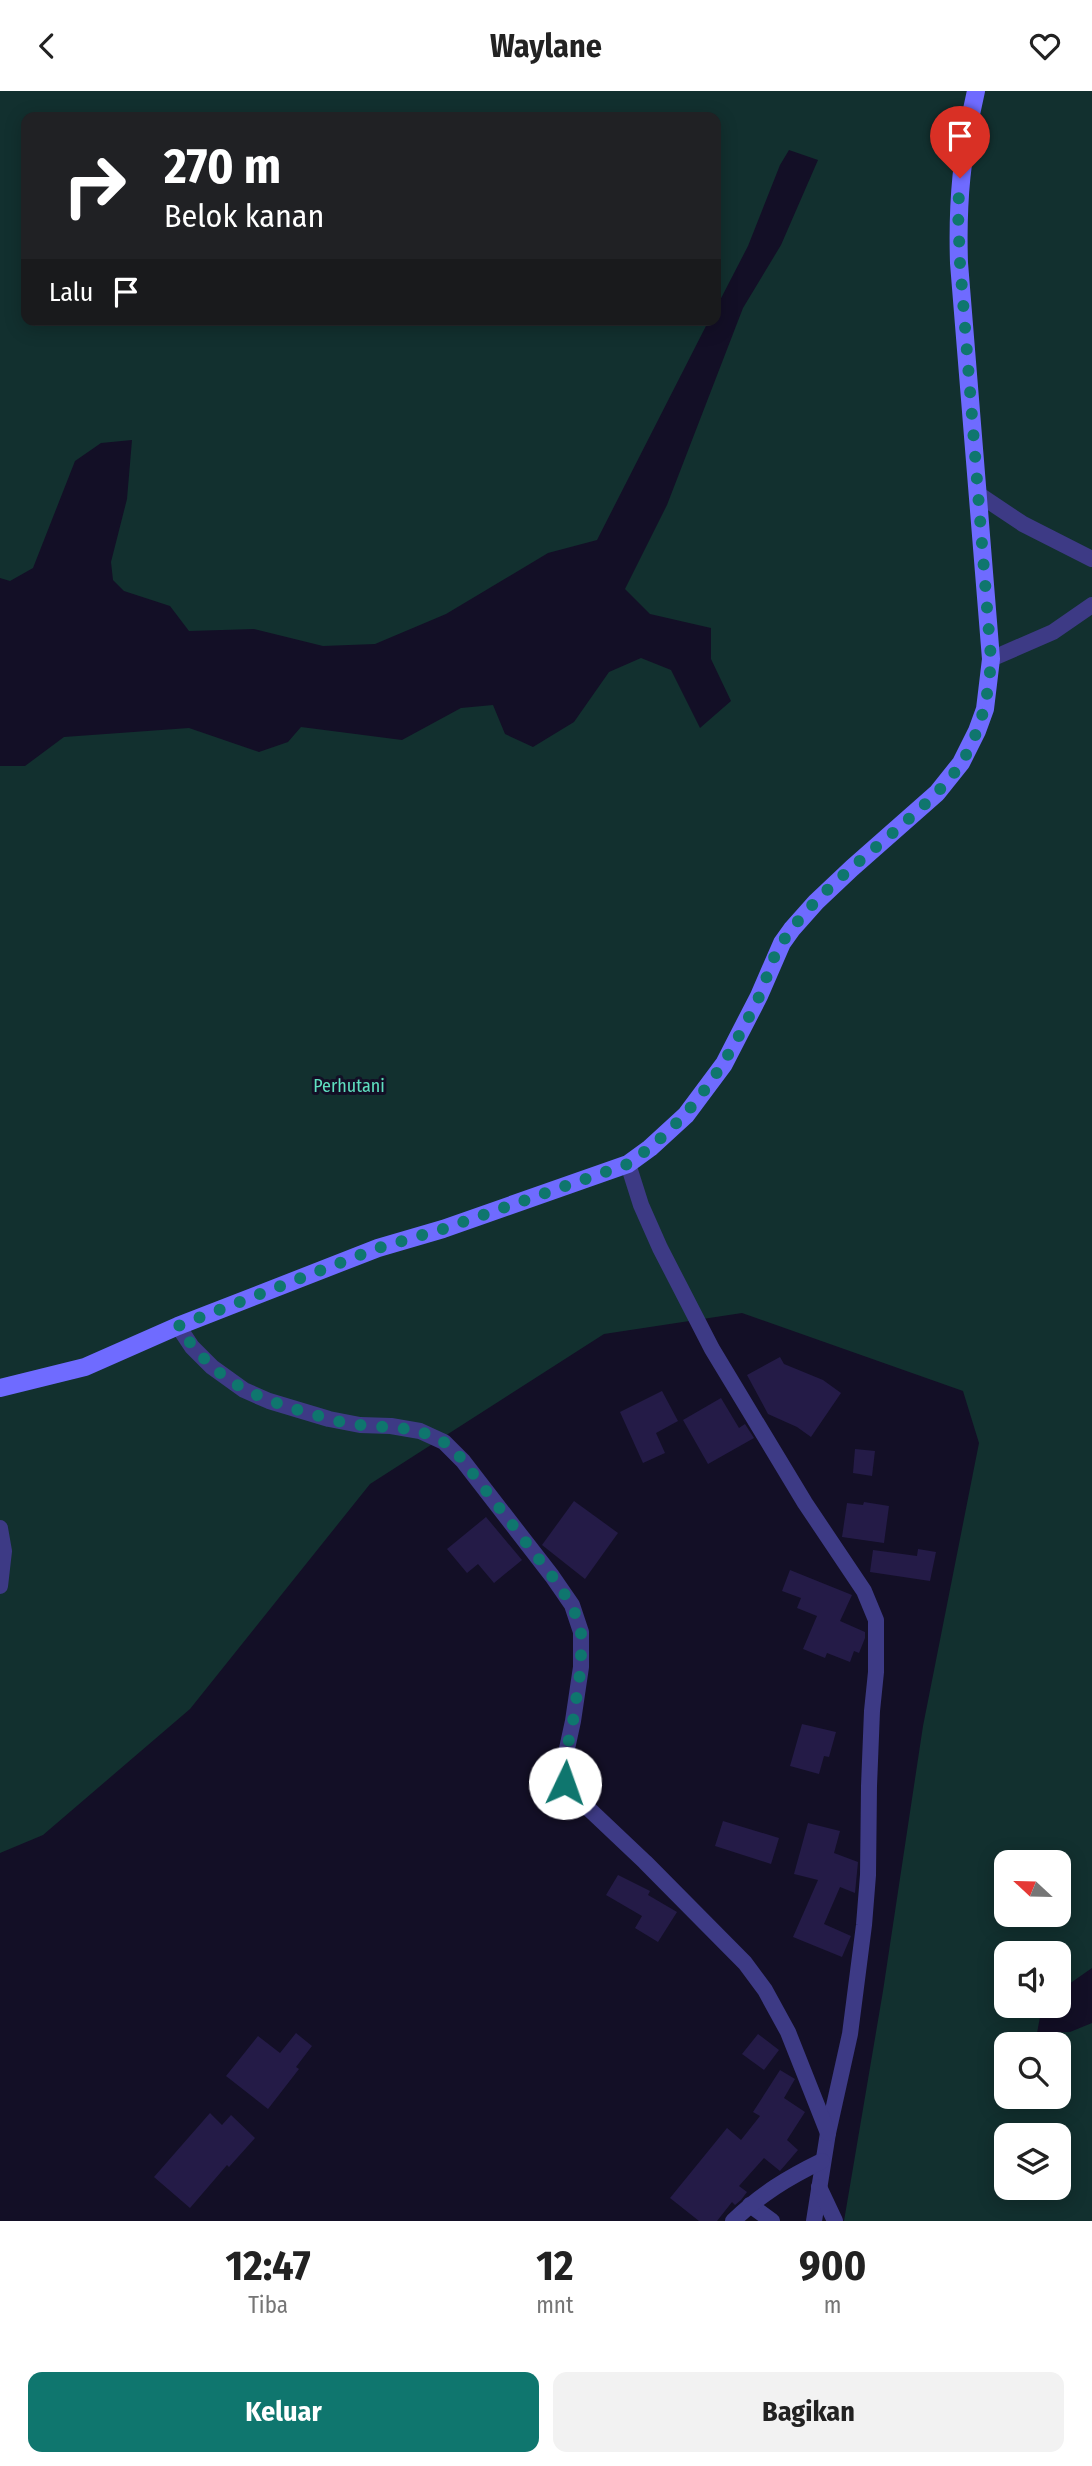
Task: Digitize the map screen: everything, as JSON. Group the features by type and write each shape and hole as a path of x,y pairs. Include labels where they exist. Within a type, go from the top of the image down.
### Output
{"street":[{"path":"0,1388 85,1367 178,1326 378,1248 443,1229 628,1164 668,1134 704,1093 731,1052 759,996 775,956 792,929 852,867 937,793 961,764 985,709 991,659 958,211 967,134 976,91"},
{"path":"978,495 1023,524 1092,559"},
{"path":"991,659 1053,632 1092,605"},
{"path":"628,1164 640,1205 712,1349 829,1540 864,1591 876,1620 869,1875 850,2034 822,2161 814,2221"},
{"path":"178,1326 192,1347 212,1367 244,1390 269,1401 329,1419 420,1431 444,1441 463,1461 552,1576 572,1605 581,1632 581,1667 563,1767 563,1775 570,1791 745,1963 765,1990 788,2032 828,2133"},
{"path":"0,1528 4,1551 0,1586"},
{"path":"733,2221 787,2178 822,2161"},
{"path":"819,2187 835,2221"},
{"path":"750,2205 772,2221"}],"green space":[{"name":"Perhutani","path":"0,91 1092,91 1092,1968 1071,1983 1071,1941 994,1941 994,2018 1040,2018 1037,2032 994,2032 994,2109 1071,2109 1070,2032 1092,2023 1092,2221 844,2221 883,1991 923,1726 979,1443 963,1391 742,1313 604,1334 370,1484 190,1709 43,1835 0,1853 0,766 25,766 64,737 189,728 259,752 288,742 301,727 402,740 461,708 493,705 505,734 533,747 574,722 609,672 641,658 671,670 700,728 731,701 711,659 711,628 650,614 625,589 667,505 743,308 781,245 818,160 789,150 780,165 748,246 721,298 721,112 21,112 21,326 706,326 597,540 548,553 446,614 375,644 323,646 254,629 189,631 170,606 124,591 113,580 111,562 127,499 132,440 101,443 75,461 33,568 10,581 0,578"}],"building":[{"path":"780,1357 784,1364 823,1380 841,1393 811,1437 797,1427 768,1414 747,1375"},
{"path":"662,1391 678,1421 656,1433 665,1453 643,1463 620,1412"},
{"path":"721,1398 739,1428 745,1424 754,1438 708,1464 683,1420"},
{"path":"855,1449 875,1451 872,1476 853,1473"},
{"path":"574,1501 618,1533 585,1579 542,1545"},
{"path":"864,1502 889,1506 884,1543 842,1537 847,1503 863,1505"},
{"path":"486,1517 522,1560 494,1583 478,1564 467,1573 447,1549"},
{"path":"918,1549 936,1552 930,1581 870,1572 873,1550 917,1556"},
{"path":"790,1570 852,1595 840,1621 865,1632 865,1638 859,1653 854,1651 850,1662 827,1653 825,1658 803,1649 817,1616 797,1608 801,1598 782,1591"},
{"path":"802,1724 836,1732 829,1757 824,1756 819,1774 790,1766"},
{"path":"723,1821 779,1838 771,1864 715,1846"},
{"path":"808,1823 840,1831 834,1853 858,1862 855,1893 840,1887 824,1924 851,1936 842,1957 793,1937 818,1880 794,1874"},
{"path":"618,1875 650,1891 648,1895 677,1912 658,1942 635,1928 642,1916 606,1895"},
{"path":"296,2033 312,2046 296,2067 299,2069 268,2109 226,2076 258,2036 280,2053"},
{"path":"758,2034 779,2050 764,2070 742,2054"},
{"path":"780,2070 795,2079 784,2098 805,2112 787,2140 798,2150 780,2171 764,2158 739,2186 747,2192 741,2200 735,2205 732,2202 717,2221 699,2221 670,2198 727,2128 741,2140 760,2116 753,2112"},
{"path":"210,2113 222,2125 231,2115 255,2138 229,2167 227,2165 190,2208 154,2177"}],"route":[{"path":"565,1783 563,1767 581,1667 581,1632 577,1619 572,1605 552,1576 453,1448 433,1435 420,1431 329,1419 269,1401 244,1390 212,1367 192,1347 178,1326 378,1248 443,1229 628,1164 668,1134 704,1093 724,1064 759,996 775,956 792,929 852,867 891,836 937,793 961,764 985,709 991,659 960,263 960,178"}]}
